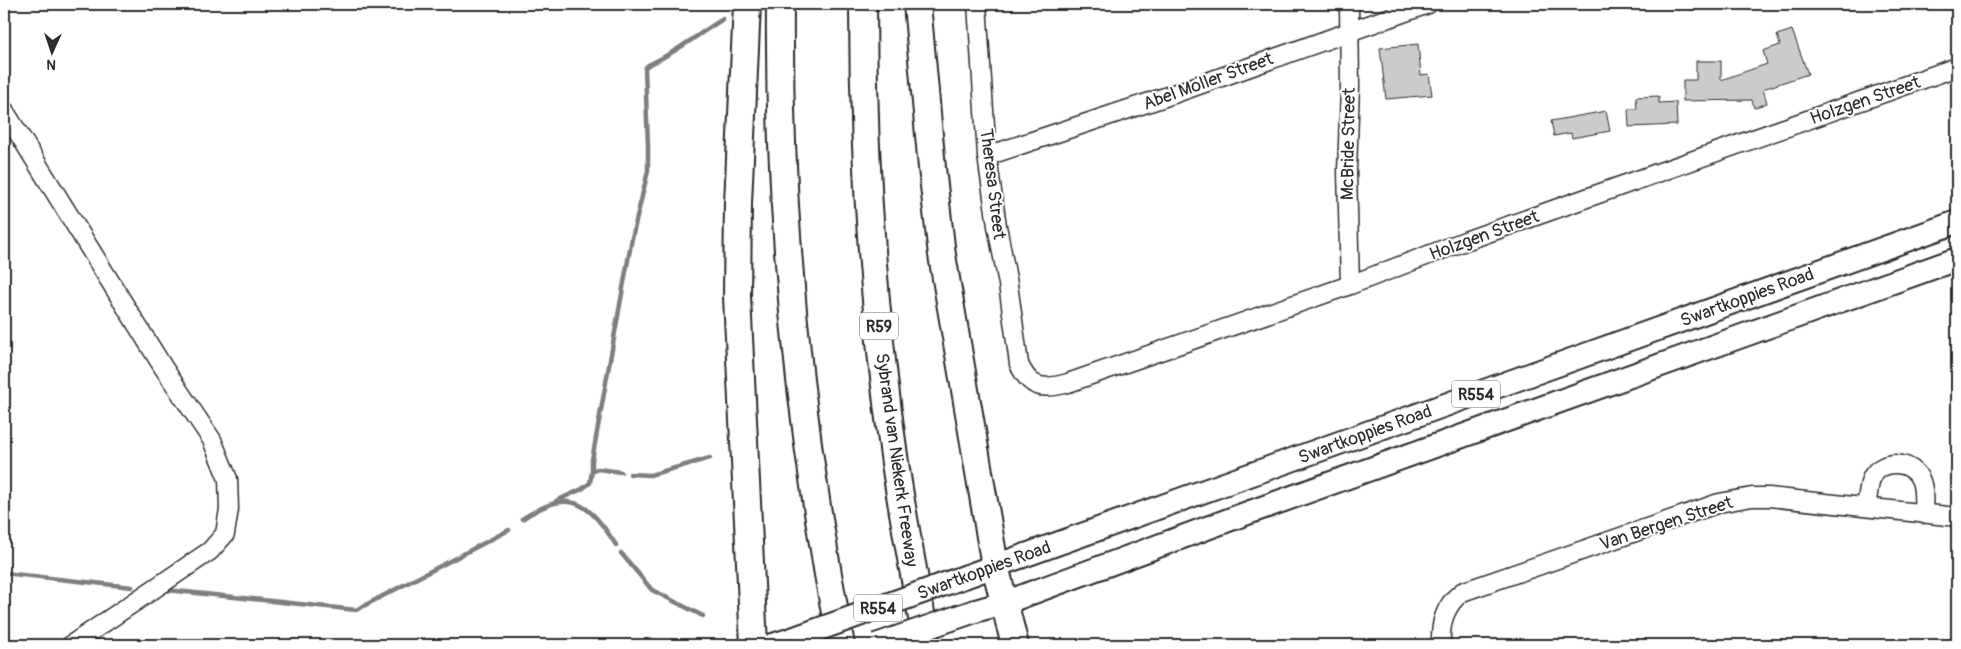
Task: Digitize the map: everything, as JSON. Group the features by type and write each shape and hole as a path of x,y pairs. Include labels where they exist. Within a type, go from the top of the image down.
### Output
{"highway":[{"path":"747,4 738,203 737,297 754,645"},
{"path":"780,4 782,158 796,349 811,479 840,645"},
{"name":"Sybrand van Niekerk Freeway","path":"863,4 863,74 869,201 879,334 900,496 927,645"},
{"path":"917,4 941,246 995,566 1015,645"}],"main road":[{"name":"Swartkoppies Road","path":"781,643 1957,222"},
{"name":"Swartkoppies Road","path":"876,645 1004,603 1242,515 1957,259"}],"street":[{"name":"Theresa Street","path":"977,4 987,156 1008,284 1018,364"},
{"name":"McBride Street","path":"1349,4 1347,209 1350,285"},
{"name":"Abel Moller Street","path":"987,156 1162,98 1428,4"},
{"name":"Holzgen Street","path":"1018,364 1024,375 1032,382 1051,388 1350,285 1474,238 1957,67"},
{"path":"4,110 163,367 212,440 228,479 229,509 225,534 210,551 71,645"},
{"path":"1866,507 1871,478 1887,464 1896,463 1909,468 1919,476 1923,486 1923,514"},
{"name":"Van Bergen Street","path":"1441,640 1444,617 1451,602 1470,589 1719,504 1752,497 1769,497 1957,517"}],"building":[{"path":"1792,30 1808,74 1763,89 1767,103 1754,108 1752,100 1683,101 1683,80 1696,80 1696,61 1721,61 1721,80 1767,64 1763,51 1780,45 1777,35"},
{"path":"1418,44 1421,75 1429,74 1432,95 1386,99 1380,48"},
{"path":"1659,96 1659,103 1676,102 1677,125 1629,127 1628,109 1637,109 1636,97"},
{"path":"1606,111 1610,131 1572,138 1571,133 1554,136 1551,121"}],"waterway":[{"path":"592,471 592,460 632,238 648,171 645,68 723,19"},
{"path":"630,474 650,475 710,458"},
{"path":"556,501 582,489 590,483 592,471 598,469 621,472"},
{"path":"522,519 539,509 553,504 576,503 596,518 616,545"},
{"path":"167,590 356,610 509,530"},
{"path":"621,553 652,590 703,616"},
{"path":"4,573 132,587"}]}
